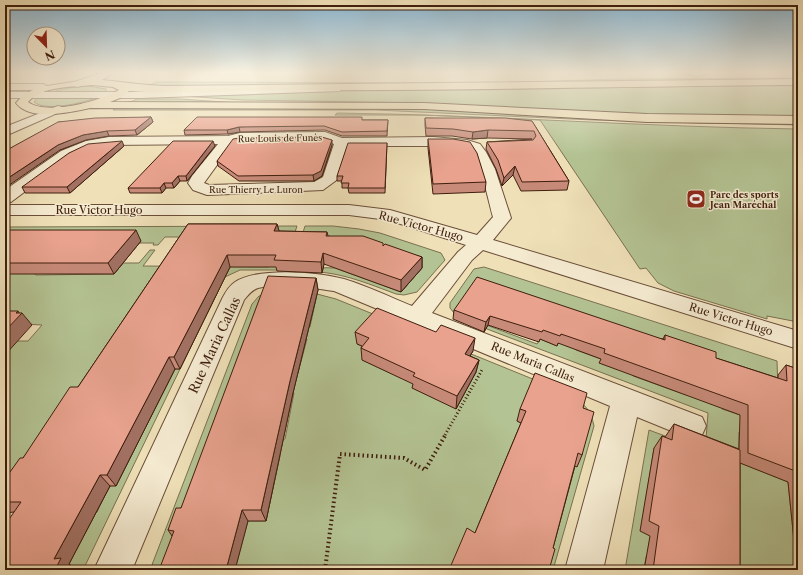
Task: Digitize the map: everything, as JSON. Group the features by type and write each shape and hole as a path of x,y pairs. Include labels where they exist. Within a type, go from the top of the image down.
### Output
{"main road":[{"path":"15,100 29,107 58,109 92,104 357,105 453,107 647,118 798,120"},
{"path":"24,100 22,103 29,107"},
{"path":"92,104 99,100"}],"street":[{"path":"211,100 243,102 342,102 357,105"},
{"path":"11,129 29,107"},
{"path":"11,129 58,109"},
{"name":"Rue Louis de Funès","path":"67,140 228,140 240,137 325,136 341,142 451,142 480,144 481,154 502,218 480,242"},
{"name":"Rue Thierry Le Luron","path":"228,140 197,179 196,183 199,187 207,190 317,187 330,179 341,142"},
{"name":"Rue Louis de Funès","path":"5,198 74,149 109,141"},
{"name":"Rue Victor Hugo","path":"5,210 349,210 390,216 480,242 798,340"},
{"path":"417,316 465,256 480,242"},
{"name":"Rue Maria Callas","path":"113,570 233,299 243,286 261,281 300,280 338,285 691,426"},
{"path":"584,570 626,400"}],"path":[{"path":"324,570 340,454 404,458 425,470 495,347"}],"green space":[{"path":"36,100 90,100 64,106 47,106 34,102"},
{"path":"192,100 238,103 124,103 133,101"},
{"path":"240,100 798,100 798,117 686,117 426,103"},
{"path":"118,106 422,109 681,122 593,120 376,110 113,110"},
{"path":"337,113 395,114 420,115 335,115"},
{"name":"Parc des sports Jean Maréchal","path":"433,115 683,126 798,129 798,322 767,316 767,319 674,291 658,283 646,268 640,269 540,120"},
{"path":"681,122 729,123 698,123"},
{"path":"729,123 798,124 798,125"},
{"path":"297,226 291,244 180,237 165,237 158,245 153,245 154,243 5,243 5,227"},
{"path":"305,226 333,226 380,233 441,253 445,260 417,292 404,295 396,294 345,276 320,272 291,271","holes":["329,243 400,259 422,268 401,292 335,268 298,267"]},
{"path":"150,250 155,250 143,266 269,267 270,264 284,264 282,270 240,270 225,277 191,346 106,370 180,369 83,570 67,569 88,512 97,512 109,486 124,469 5,511 5,355 11,341 28,341 42,325 5,323 5,275 9,275 21,263 36,275 114,274 123,263 139,263"},
{"path":"484,267 777,361 778,391 724,373 723,381 709,376 709,362 660,345 659,355 640,348 641,343 586,324 582,331 565,326 568,318 528,304 524,312 511,307 517,297 509,294 507,297 476,286 457,314 537,344 540,339 557,346 560,339 577,345 576,350 601,359 600,363 617,369 618,366 634,372 633,376 686,395 686,389 707,396 708,392 722,397 722,409 758,421 758,438 739,432 738,462 788,482 797,570 727,570 728,530 708,520 710,503 728,511 729,461 705,452 708,413 458,318 450,308 450,303 474,269"},
{"path":"272,293 317,294 336,299 572,395 580,401 589,412 594,426 553,570 546,570 549,559 531,548 535,539 545,544 551,524 556,526 561,505 557,503 565,477 554,472 558,459 577,466 588,424 577,420 581,405 532,385 517,421 532,428 525,443 534,447 529,459 511,451 486,512 504,522 500,531 494,528 485,551 465,539 451,570 235,570 248,521 266,521 280,456 264,456 269,440 285,439 294,393 271,393 272,386 280,387 283,373 298,373 307,339 292,339 295,327 310,327 316,299 275,300 272,308 264,309 253,338 262,338 258,349 249,350 236,386 250,386 248,393 234,393 190,518 184,519 176,540 182,541 172,570 150,570 252,304 259,296","holes":["378,320 414,335 411,340 466,361 463,367 476,372 456,408 413,388 421,377 406,371 401,378 362,360 370,350 357,344"]},
{"path":"649,430 665,436 664,452 654,448 644,511 657,540 646,557 644,570 625,570"}],"building":[{"path":"151,117 135,130 107,131 83,135 58,145 5,180 5,151 58,122 95,118"},
{"path":"197,117 362,117 362,120 388,120 387,131 342,132 324,126 239,127 227,130 184,130"},
{"path":"425,118 505,118 532,121 569,181 522,182 515,166 504,178 498,160 487,142 533,140 536,136 534,131 488,130 473,132 453,129 426,128"},
{"path":"322,137 332,140 321,171 313,175 238,176 217,161 233,139"},
{"path":"428,139 453,139 470,142 477,153 486,182 433,184"},
{"path":"122,141 67,187 22,187 69,153 88,144"},
{"path":"173,141 213,141 186,176 178,176 172,183 164,183 160,188 128,188"},
{"path":"348,143 387,143 385,188 348,188 349,183 341,183 343,176 337,176"},
{"path":"188,224 277,224 274,231 327,232 326,236 363,236 383,243 383,246 385,244 422,257 401,280 323,253 321,262 274,260 276,255 227,255 174,357 169,357 107,475 100,475 54,559 61,558 55,570 5,570 5,525 21,502 5,502 5,479 20,458 23,458 70,387 78,387"},
{"path":"5,230 136,230 108,263 5,263"},
{"path":"268,276 316,278 290,381 261,510 242,510 226,570 159,570 174,531 168,530 176,508 181,508"},
{"path":"477,277 665,340 665,335 716,352 716,358 787,381 786,365 798,369 798,472 748,453 748,405 604,353 605,349 561,334 560,336 543,330 542,332 490,316 486,322 454,310"},
{"path":"377,308 436,332 441,325 475,338 465,354 479,360 457,396 413,376 415,373 361,348 369,338 355,332"},
{"path":"5,311 18,311 16,313 22,313 5,331"},
{"path":"535,373 587,393 583,408 594,412 582,455 578,453 553,548 555,549 549,570 449,570 467,528 475,533 526,411 520,409"},
{"path":"674,424 740,450 740,570 653,570 659,526 649,521 662,436 672,440"}],"place":[{"name":"Parc des sports Jean Maréchal","path":"696,199"}]}
